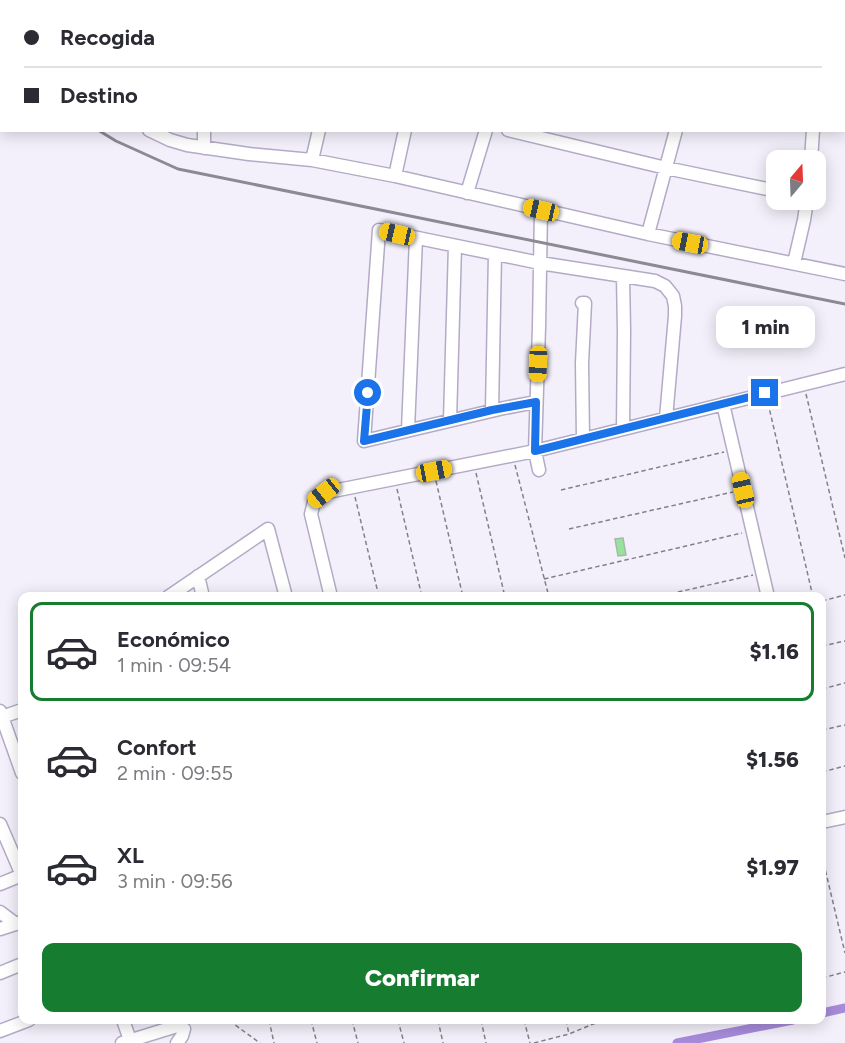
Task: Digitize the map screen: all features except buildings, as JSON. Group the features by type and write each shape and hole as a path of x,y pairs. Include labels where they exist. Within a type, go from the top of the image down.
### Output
{"street":[{"path":"153,132 170,140 204,148 312,160 394,176 648,234 845,274"},
{"path":"204,132 204,148"},
{"path":"312,160 319,132"},
{"path":"394,176 405,132"},
{"path":"467,193 485,132"},
{"path":"516,132 666,168 766,189"},
{"path":"648,234 675,132"},
{"path":"812,150 813,132"},
{"path":"539,470 535,451 541,210"},
{"path":"794,263 806,210"},
{"path":"536,402 492,410 364,441 379,230 540,263 655,281 665,286 673,296 675,316 666,418"},
{"path":"408,430 416,238"},
{"path":"450,420 455,246"},
{"path":"492,410 495,254"},
{"path":"623,276 623,429"},
{"path":"582,303 585,303 582,363 583,439"},
{"path":"330,592 311,514 314,502 324,493 535,451 845,374"},
{"path":"723,404 767,592"},
{"path":"175,592 268,529 285,592"},
{"path":"198,576 202,592"},
{"path":"18,711 1,714 18,762"},
{"path":"826,821 845,817"},
{"path":"1,831 18,867"},
{"path":"0,884 18,877"},
{"path":"0,912 18,922"},
{"path":"0,929 18,923"},
{"path":"0,973 18,966"},
{"path":"0,1031 18,1024"},
{"path":"124,1024 126,1041 177,1026 184,1029 177,1043"}],"path":[{"path":"804,384 845,558"},
{"path":"765,393 812,592"},
{"path":"561,490 734,450"},
{"path":"512,456 548,592"},
{"path":"474,463 504,592"},
{"path":"434,471 462,592"},
{"path":"394,479 421,592"},
{"path":"353,487 378,592"},
{"path":"569,529 743,490"},
{"path":"544,579 752,531"},
{"path":"677,592 762,572"},
{"path":"826,600 845,596"},
{"path":"826,645 845,641"},
{"path":"826,688 845,683"},
{"path":"826,729 845,724"},
{"path":"826,770 845,766"},
{"path":"826,873 845,953"},
{"path":"826,977 845,972"},
{"path":"234,1024 260,1043"},
{"path":"270,1024 274,1043"},
{"path":"312,1024 317,1043"},
{"path":"353,1024 358,1043"},
{"path":"399,1024 404,1043"},
{"path":"439,1024 443,1043"},
{"path":"482,1024 486,1043"},
{"path":"525,1024 532,1043 569,1034 593,1024"},
{"path":"567,1024 569,1034"}],"waterway":[{"path":"826,1012 845,1008"},
{"path":"677,1043 773,1024"}],"railway":[{"path":"101,132 178,169 845,304"}],"route":[{"path":"368,393 364,441 492,410 536,402 535,451 765,393"}]}
